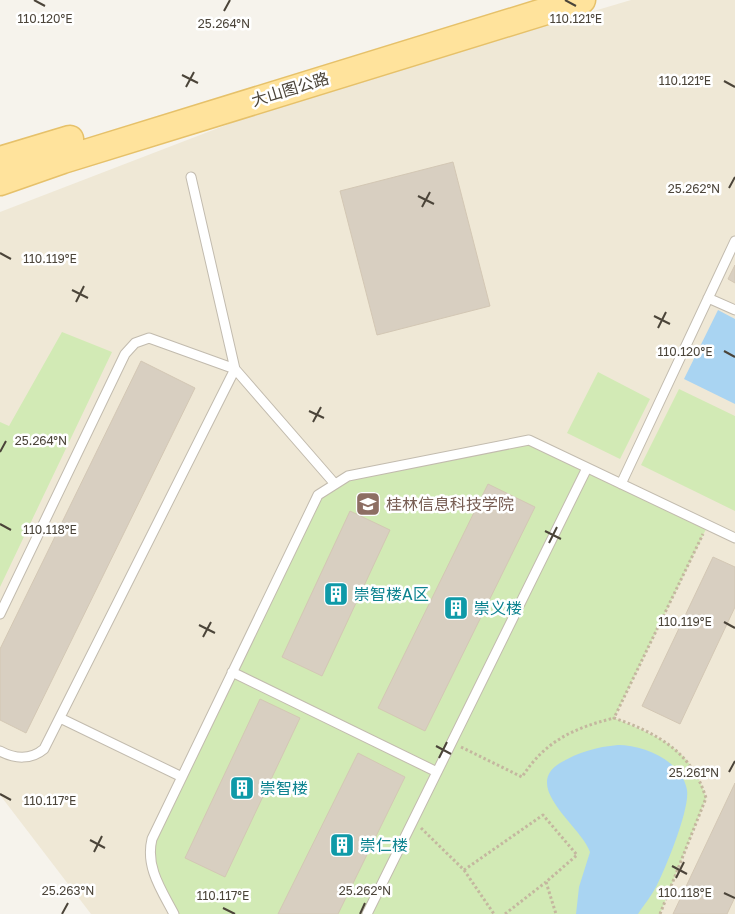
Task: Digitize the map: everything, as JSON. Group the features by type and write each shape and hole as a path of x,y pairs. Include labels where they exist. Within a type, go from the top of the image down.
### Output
{"main road":[{"name":"大山图公路","path":"0,160 533,0"},
{"name":"大山图公路","path":"0,182 62,160 582,0"}],"lane":[{"path":"0,751 14,757 38,753 44,748 235,370 191,177"},
{"path":"621,484 735,241"},
{"path":"708,298 735,310"},
{"path":"0,614 120,363 132,346 149,338 235,370 336,484"},
{"path":"174,914 151,865 150,846 318,495 358,474 529,440 735,538"},
{"path":"367,914 587,468"},
{"path":"232,672 437,772"},
{"path":"60,718 182,777"}],"path":[{"path":"614,718 708,525"},
{"path":"452,742 522,777 533,760 549,745 592,724 614,718 640,727 682,754 702,785 706,798 660,914"},
{"path":"464,870 543,815 577,855 505,914"},
{"path":"414,820 464,870 494,914"},
{"path":"546,882 556,914"}],"shaded area":[{"name":"桂林信息科技学院","path":"631,0 735,0 735,914 91,914 0,795 0,212 278,105"}],"green space":[{"path":"62,332 112,352 0,587 0,422 9,426"},
{"path":"598,372 650,399 620,459 567,433"},
{"path":"679,389 735,416 735,511 641,465"},
{"path":"529,440 708,525 614,718 658,738 682,755 700,781 706,798 660,914 174,914 158,884 150,847 318,495 348,476"}],"water":[{"path":"718,310 735,319 735,404 684,379"},
{"path":"618,745 639,748 670,763 684,780 687,790 685,810 661,877 638,914 576,914 579,887 590,852 585,842 557,807 550,795 547,783 550,773 567,759 602,747"}],"building":[{"path":"453,162 490,306 377,335 340,191"},
{"path":"735,265 735,283 728,279"},
{"path":"141,361 195,388 26,733 0,720 0,649"},
{"name":"崇义楼","path":"488,484 535,507 425,731 378,708"},
{"name":"崇智楼A区","path":"350,511 390,530 322,676 282,657"},
{"path":"713,557 735,567 735,607 680,724 642,706"},
{"name":"崇智楼","path":"260,699 300,718 225,877 185,858"},
{"name":"崇仁楼","path":"358,753 405,777 338,914 278,914"},
{"path":"735,783 735,897 727,914 673,914"}],"place":[{"name":"桂林信息科技学院","path":"368,504"},
{"name":"崇智楼A区","path":"336,594"},
{"name":"崇义楼","path":"456,608"},
{"name":"崇智楼","path":"242,788"},
{"name":"崇仁楼","path":"342,845"}]}
